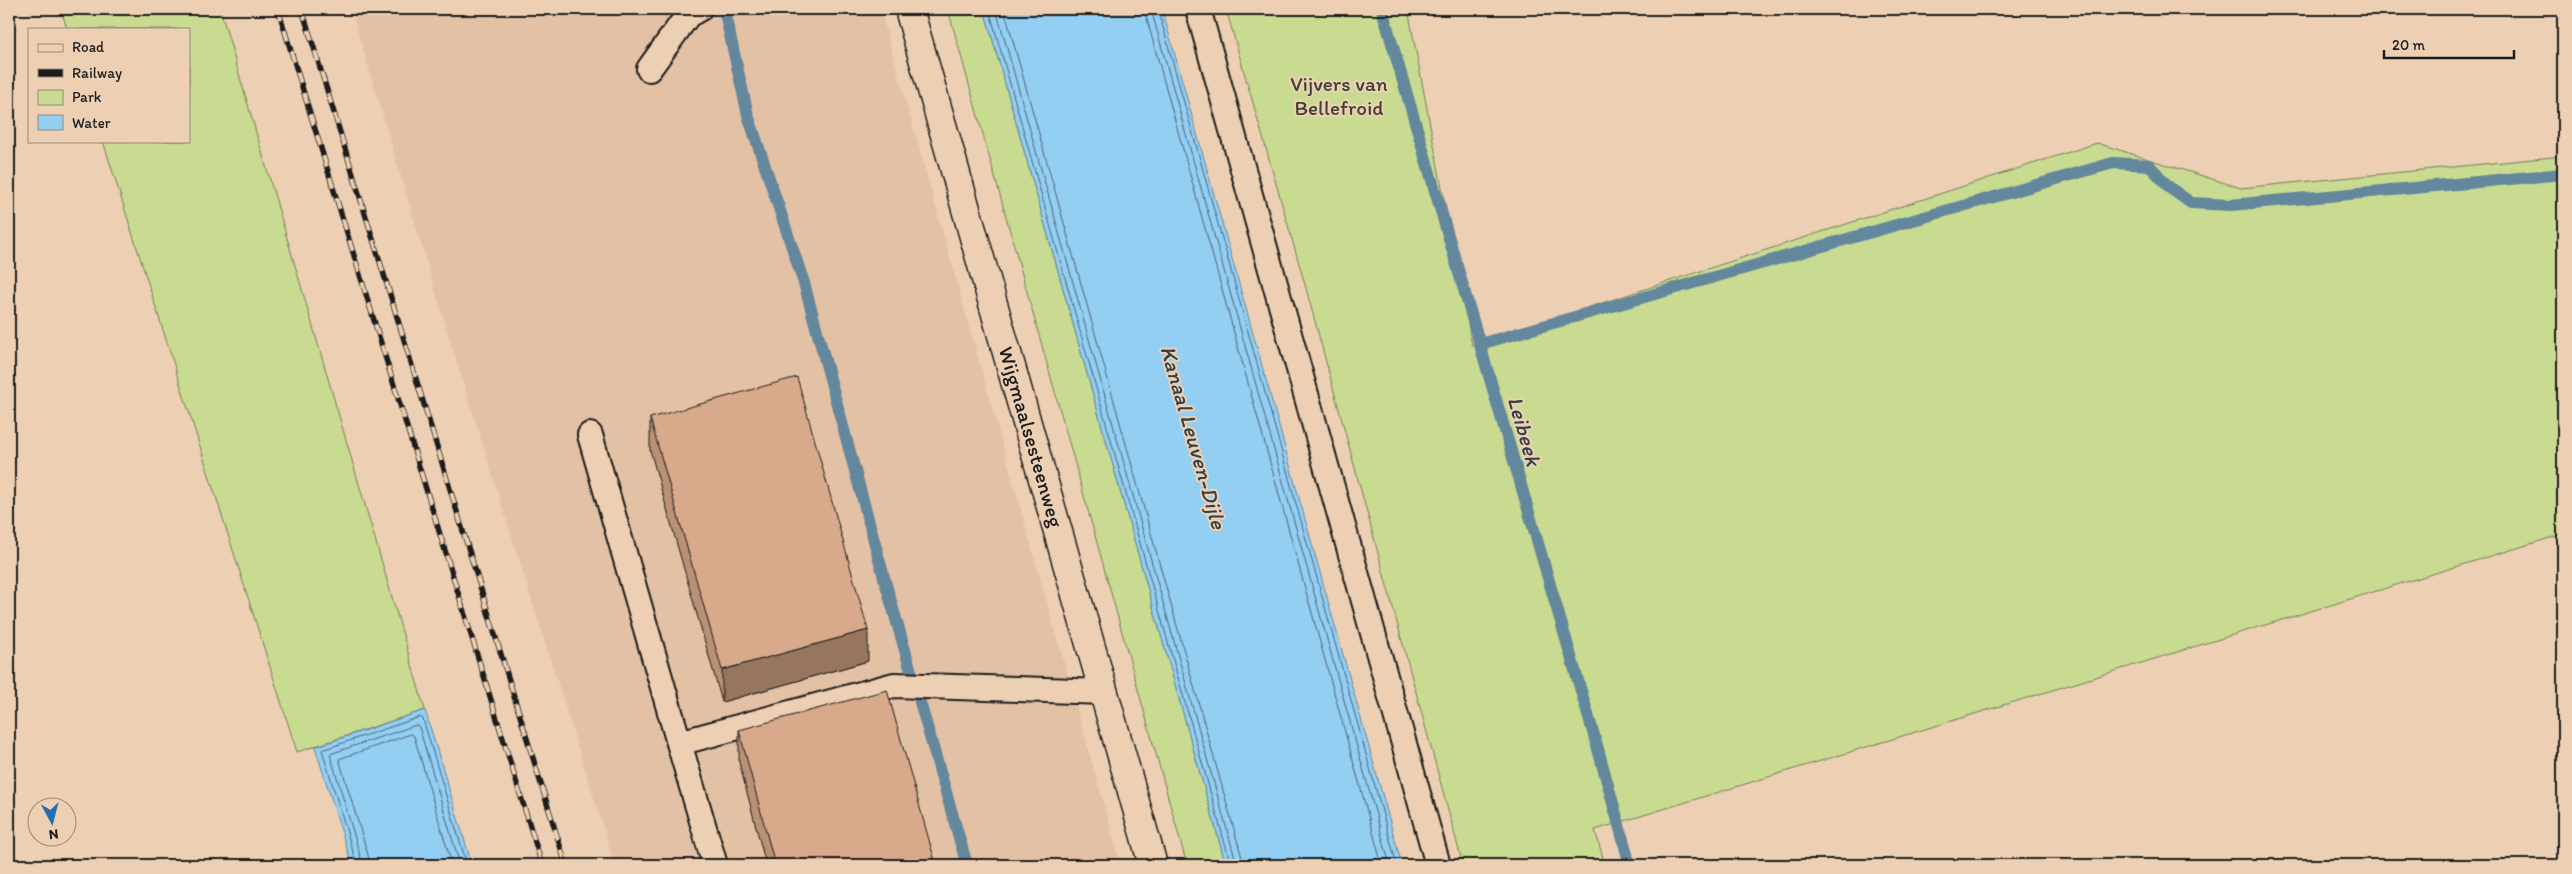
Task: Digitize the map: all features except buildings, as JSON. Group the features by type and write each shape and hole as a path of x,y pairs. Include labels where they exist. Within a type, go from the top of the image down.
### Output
{"street":[{"name":"Wijgmaalsesteenweg","path":"909,9 1153,865"}],"lane":[{"path":"1198,9 1438,865"},
{"path":"649,69 688,14 696,10"},
{"path":"590,435 715,865"},
{"path":"678,743 894,685 1104,692"}],"shaded area":[{"path":"351,9 880,9 1121,865 615,865 449,337"}],"green space":[{"path":"61,9 220,9 425,710 297,752 103,142 190,142 190,28 67,28"},
{"path":"948,9 984,9 1226,865 1187,865"},
{"name":"Vijvers van Bellefroid","path":"1226,9 1408,9 1472,345 2097,143 2241,188 2563,156 2563,534 1595,830 1605,865 1463,865 1304,281"}],"water":[{"name":"Kanaal Leuven-Dijle","path":"984,9 1162,9 1402,865 1226,865"},
{"path":"425,710 472,865 352,865 315,747"}],"waterway":[{"path":"724,9 748,115 804,283 885,581 967,865"},
{"name":"Leibeek","path":"1382,9 1598,749 1630,865"},
{"path":"1480,344 2113,163 2149,165 2170,188 2191,203 2231,205 2563,174"}],"railway":[{"path":"278,9 542,865"},
{"path":"302,9 566,865"}]}
